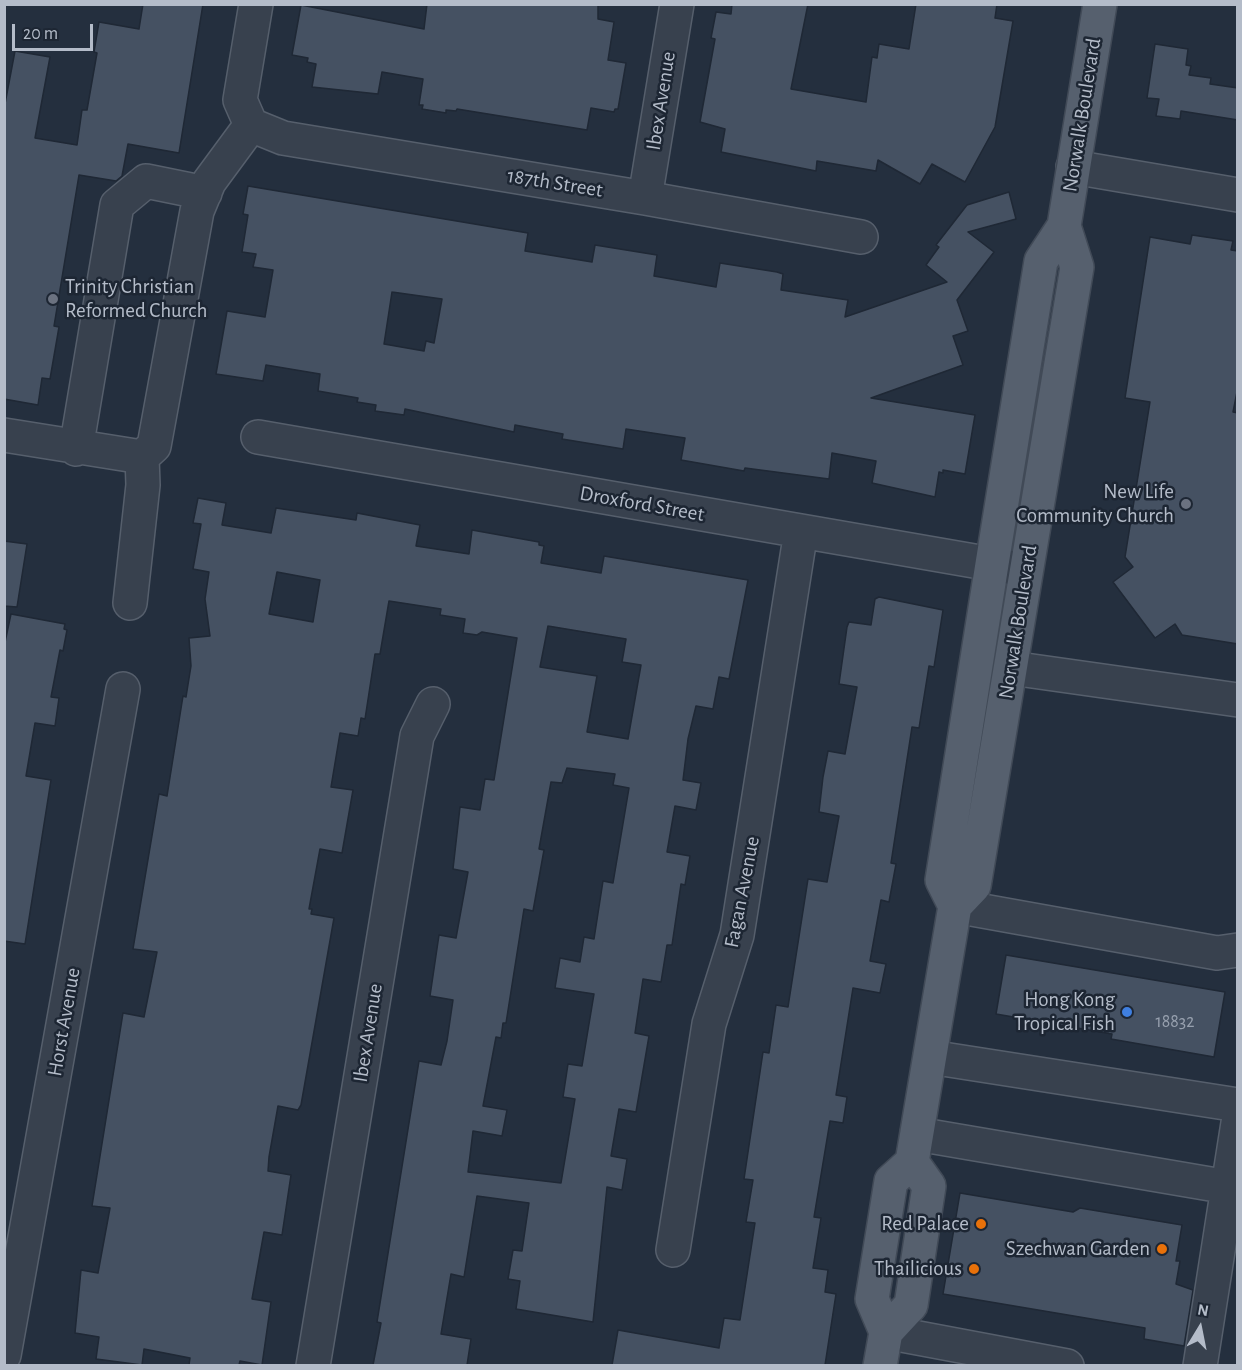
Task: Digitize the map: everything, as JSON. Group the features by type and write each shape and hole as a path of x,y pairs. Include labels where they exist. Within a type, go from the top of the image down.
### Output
{"main road":[{"name":"Norwalk Boulevard","path":"1064,226 1077,267 974,886 955,906 942,880 992,564 1041,261 1064,226 1100,4"},
{"path":"880,1365 886,1332 911,1305 929,1186 915,1148 955,906"}],"street":[{"path":"4,435 76,449 142,457 154,446 201,202 209,182 251,125 240,100 256,4"},
{"name":"Ibex Avenue","path":"645,198 677,4"},
{"name":"187th Street","path":"251,125 283,138 645,198 861,237"},
{"path":"1073,167 1238,195"},
{"path":"76,449 117,205 146,181 201,202"},
{"name":"Droxford Street","path":"258,437 1026,570"},
{"path":"130,603 143,485 142,457"},
{"name":"Fagan Avenue","path":"673,1250 708,1024 737,935 801,531"},
{"path":"1011,668 1238,700"},
{"name":"Horst Avenue","path":"4,1355 123,689"},
{"name":"Ibex Avenue","path":"313,1365 417,736 433,704"},
{"path":"955,906 1217,953 1238,950"},
{"path":"930,1057 1238,1105"},
{"path":"1200,1365 1238,1123"},
{"path":"915,1148 1228,1187"},
{"path":"886,1332 1067,1365"}],"building":[{"path":"143,4 203,4 179,153 128,144 122,176 116,181 79,175 54,326 59,327 50,379 42,378 38,405 4,399 4,109 15,51 50,57 35,138 77,145 82,110 87,110 97,53 94,52 99,22 139,29"},
{"path":"427,4 598,4 598,19 614,22 608,60 626,63 618,109 614,112 591,108 587,130 457,109 456,111 446,110 446,113 422,109 423,105 419,105 423,79 382,72 378,94 312,87 316,64 307,62 308,58 292,55 301,5 424,29"},
{"path":"732,4 808,4 791,89 866,102 872,57 877,58 879,44 909,49 916,4 997,4 995,18 1013,21 995,127 965,182 932,164 920,184 878,160 876,171 817,161 816,171 721,152 725,129 700,122 715,39 711,38 716,12 731,14"},
{"path":"1155,44 1188,49 1186,65 1191,66 1189,75 1211,78 1210,84 1238,88 1238,120 1181,111 1180,119 1156,116 1159,99 1147,98"},
{"path":"248,186 528,233 525,251 592,262 595,245 657,255 654,276 716,287 720,263 777,272 783,274 781,290 848,300 845,317 947,282 926,265 939,247 936,245 967,205 1009,192 1016,219 968,232 994,252 957,300 968,331 953,336 963,365 871,398 975,415 965,474 943,470 943,473 939,472 935,497 872,483 876,461 832,453 829,479 745,468 744,471 681,460 685,438 626,429 623,449 562,439 563,434 515,425 514,432 405,409 404,415 375,411 376,405 357,402 358,398 318,391 320,374 266,365 263,381 216,374 227,311 265,317 273,270 253,267 256,254 242,252 248,215 243,214","holes":["392,292 442,299 434,343 426,341 424,351 384,344"]},
{"path":"1192,235 1233,241 1231,250 1238,251 1238,387 1233,412 1238,413 1238,644 1182,635 1175,624 1155,638 1113,582 1133,567 1125,557 1150,402 1125,398 1150,237 1190,244"},
{"path":"198,498 226,503 222,525 271,533 276,508 356,520 357,513 420,525 416,546 469,554 472,530 539,542 539,545 544,546 541,563 601,573 604,556 748,580 729,679 719,677 713,709 696,706 688,739 683,780 701,783 696,810 675,806 667,852 690,856 685,885 681,884 672,945 667,945 661,982 643,979 635,1033 649,1036 636,1112 619,1109 611,1156 627,1159 622,1190 607,1187 593,1322 516,1309 520,1281 508,1279 513,1250 522,1251 529,1203 477,1196 464,1277 451,1274 441,1334 471,1339 467,1365 373,1365 381,1323 377,1322 419,1061 441,1065 447,1041 453,1000 430,996 439,935 456,938 468,872 453,869 460,807 480,810 485,779 494,780 517,638 482,632 477,635 463,633 465,619 440,615 441,609 389,601 380,654 375,654 365,719 361,718 358,736 340,733 331,787 353,790 342,853 320,849 309,909 312,909 311,914 334,918 301,1105 298,1110 278,1106 269,1157 268,1171 291,1175 282,1235 264,1232 252,1299 271,1302 262,1365 240,1361 239,1365 189,1365 190,1358 144,1349 142,1365 96,1359 99,1337 75,1333 81,1270 98,1273 110,1208 92,1206 123,1013 144,1017 157,952 133,949 159,794 167,796 183,696 186,697 191,666 189,638 210,636 205,599 209,572 193,569 201,524 193,523","holes":["277,572 320,580 313,622 269,614","548,626 626,639 622,662 641,665 628,739 587,732 597,676 540,667","567,768 615,774 613,785 629,788 613,883 603,881 594,939 584,937 580,962 560,958 555,988 594,994 582,1066 568,1064 563,1097 575,1099 561,1183 468,1172 473,1131 502,1136 507,1110 483,1106 496,1037 501,1038 503,1023 506,1023 524,909 533,911 544,850 539,849 551,782 562,783"]},
{"path":"4,541 27,544 17,607 4,606"},
{"path":"879,597 943,610 934,667 929,666 919,728 912,727 891,863 896,864 889,902 881,900 870,961 886,964 880,993 853,988 836,1095 847,1097 843,1123 830,1121 814,1217 821,1218 813,1268 828,1270 825,1292 836,1294 825,1365 612,1365 618,1330 719,1348 724,1318 740,1320 755,1223 746,1222 753,1180 744,1179 763,1052 769,1053 776,1005 788,1007 808,879 827,882 839,816 819,812 823,777 828,751 845,754 857,687 839,684 847,627 849,622 871,625 875,599"},
{"path":"11,614 65,624 64,629 67,630 63,651 60,650 51,697 59,698 55,726 35,723 26,776 51,780 25,944 4,941 4,647"},
{"path":"1006,955 1225,992 1214,1057 1111,1039 1112,1034 996,1014"},
{"path":"960,1193 1073,1212 1080,1208 1182,1225 1176,1261 1180,1261 1176,1284 1193,1290 1184,1346 1144,1339 1145,1328 943,1294"}],"place":[{"name":"Trinity Christian Reformed Church","path":"53,299"},
{"name":"New Life Community Church","path":"1186,504"},
{"name":"Hong Kong Tropical Fish","path":"1127,1012"},
{"name":"Red Palace","path":"981,1224"},
{"name":"Szechwan Garden","path":"1162,1249"},
{"name":"Thailicious","path":"974,1269"}]}
